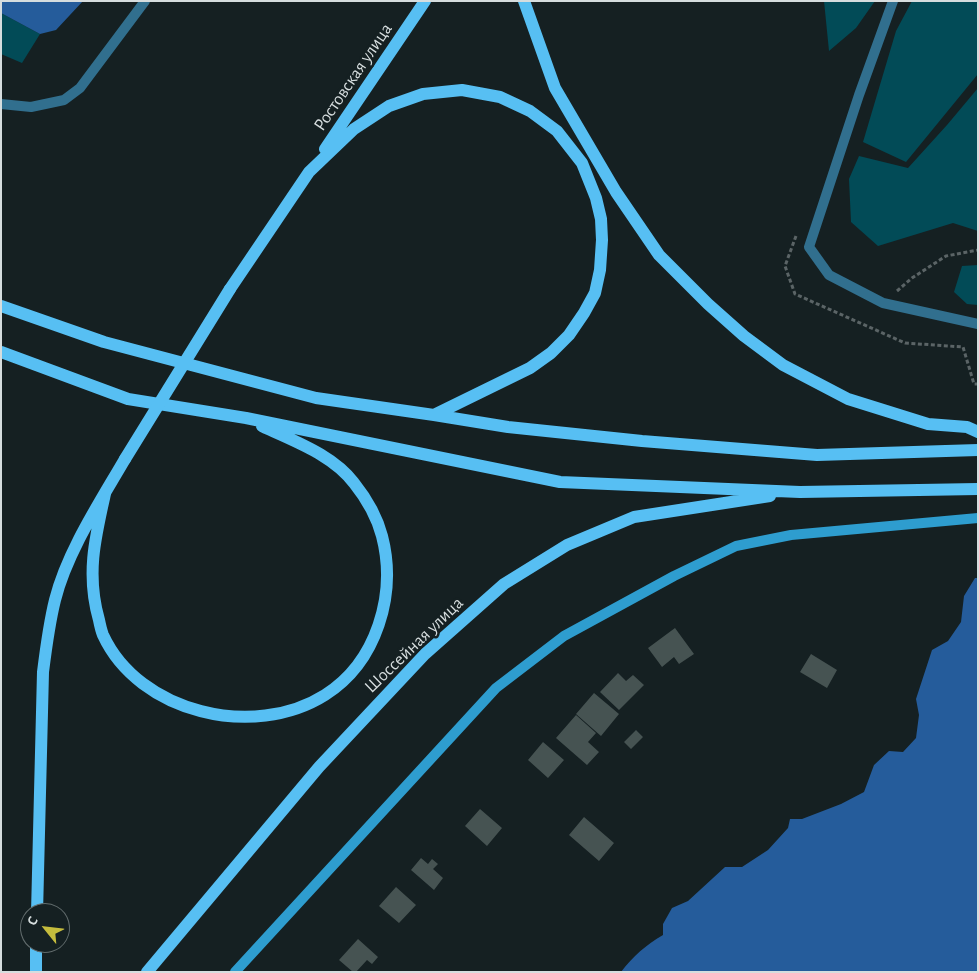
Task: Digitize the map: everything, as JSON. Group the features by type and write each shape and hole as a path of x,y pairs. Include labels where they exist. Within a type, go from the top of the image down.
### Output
{"main road":[{"name":"Ростовская улица","path":"309,172 425,1"},
{"path":"524,1 555,88 616,192 659,255 708,304 744,336 783,365 848,400 928,424 966,426 978,432"},
{"path":"37,903 43,672 55,598 67,566 84,530 125,459 230,289 309,172 354,129 389,106 422,94 462,90 500,97 530,111 557,131 582,163 596,198 601,219 600,270 595,293 584,313 570,335 551,353 530,368 434,415"},
{"path":"1,306 104,342 316,398 508,427 642,441 817,454 978,450"},
{"path":"1,352 128,399 246,418 560,482 800,492 978,489"},
{"path":"105,494 95,538 92,570 95,605 103,634 117,658 135,677 154,691 179,704 206,713 229,716 255,717 280,713 302,706 324,695 343,682 358,665 372,641 382,617 387,590 387,562 382,535 370,507 354,482 339,468 318,453 246,418"},
{"name":"Шоссейная улица","path":"147,972 319,766 424,654 504,584 567,544 634,517 800,492"},
{"path":"35,969 36,953"}],"street":[{"path":"1,104 31,106 64,100 80,88 145,1"},
{"path":"893,1 859,95 810,248 829,275 883,303 978,324"},
{"path":"235,972 496,688 564,636 674,576 736,546 791,535 978,518"}],"path":[{"path":"798,229 785,266 795,294 905,343 963,347 974,384 978,384"},
{"path":"883,303 912,278 946,256 978,250"}],"shaded area":[{"path":"824,1 875,1 856,28 829,51"},
{"path":"912,1 978,1 978,74 906,162 863,142 896,31"},
{"path":"1,13 40,34 22,63 1,54"},
{"path":"978,88 978,231 953,223 878,246 851,222 849,179 859,156 908,168"},
{"path":"978,265 978,305 967,304 954,292 962,266"}],"water":[{"path":"1,1 83,1 56,30 40,34 1,13"},
{"path":"975,578 978,578 978,972 621,972 640,951 663,935 663,924 672,908 688,901 725,867 742,867 768,850 788,828 790,819 802,819 841,804 864,792 874,765 889,751 903,752 916,738 919,715 916,699 932,650 948,641 961,622 964,596"}],"building":[{"path":"675,628 694,654 679,664 674,657 662,667 648,648"},
{"path":"811,654 837,670 827,688 800,672"},
{"path":"618,673 626,681 633,675 644,685 619,710 600,692"},
{"path":"594,693 619,714 601,736 576,714"},
{"path":"576,715 596,733 588,742 599,752 587,765 556,738"},
{"path":"636,730 643,737 631,749 624,742"},
{"path":"543,742 564,760 548,778 528,760"},
{"path":"480,809 502,828 487,846 465,826"},
{"path":"584,817 614,843 599,861 569,835"},
{"path":"421,858 428,864 432,859 438,864 433,869 443,878 434,890 411,870"},
{"path":"396,887 416,905 399,923 379,906"},
{"path":"358,939 378,957 372,964 367,960 356,972 353,972 339,960"}]}
